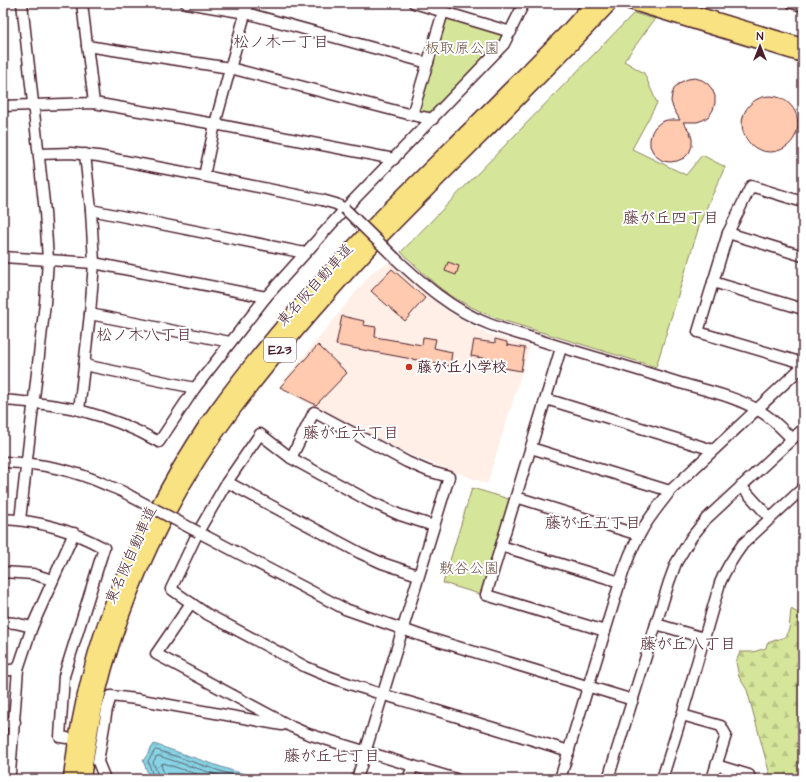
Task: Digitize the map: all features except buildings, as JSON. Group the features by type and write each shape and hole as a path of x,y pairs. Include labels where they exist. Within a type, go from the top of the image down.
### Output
{"highway":[{"name":"東名阪自動車道","path":"71,779 86,691 106,623 119,587 164,494 216,411 279,330 371,229 568,31 593,3"},
{"name":"東名阪自動車道","path":"83,779 98,694 108,659 131,592 151,546 198,460 259,375 324,298 375,242 578,38 610,3"}],"main road":[{"path":"630,3 660,7 803,45"},
{"path":"660,7 803,56"}],"street":[{"path":"20,520 45,303 48,260 46,212 22,3"},
{"path":"82,3 94,103"},
{"path":"186,3 247,8 428,63"},
{"path":"414,3 510,32"},
{"path":"3,400 33,402 79,410 119,423 143,433 159,442 195,388 266,297 345,209 504,44 524,3"},
{"path":"792,3 803,6"},
{"path":"204,176 215,124 247,8"},
{"path":"412,115 443,12"},
{"path":"87,46 230,68 412,115 433,119"},
{"path":"3,106 94,103 215,124 394,159"},
{"path":"39,154 85,154 117,159 336,204 345,209 426,286 460,310 489,324 561,348 746,404 769,418 792,439"},
{"path":"79,410 94,263 91,210 85,154"},
{"path":"803,202 751,186 728,233 698,332 803,362"},
{"path":"91,210 305,253"},
{"path":"728,233 803,256"},
{"path":"3,257 94,263 266,297"},
{"path":"713,282 803,309"},
{"path":"90,314 230,342"},
{"path":"561,348 486,595 605,631"},
{"path":"84,365 195,388"},
{"path":"560,779 625,566 639,534 670,491 803,366"},
{"path":"546,399 713,450"},
{"path":"291,458 314,412 407,462 428,471 449,477 357,779"},
{"path":"608,779 676,563 691,538 706,519 803,429"},
{"path":"434,526 400,515 371,502 291,458 260,434 227,482 198,532 170,589 207,614 306,667 336,680 569,751"},
{"path":"531,448 670,491"},
{"path":"3,462 26,463 59,468 102,483 132,497 345,609 402,630 633,700"},
{"path":"227,482 360,553 382,563 418,575"},
{"path":"741,486 770,518"},
{"path":"662,779 720,583 728,566 743,544 803,488"},
{"path":"516,497 639,534"},
{"path":"3,519 20,520 52,526 74,533 104,548 64,676 60,737 67,738"},
{"path":"3,774 10,773 18,669 32,627 74,533"},
{"path":"501,546 620,582"},
{"path":"3,572 33,574 52,580"},
{"path":"191,603 156,654 292,727 308,734 456,779"},
{"path":"3,622 16,623 32,627"},
{"path":"656,624 704,638"},
{"path":"3,671 18,669"},
{"path":"105,779 98,762 99,742 111,696 136,699 292,727"},
{"path":"682,715 721,726 726,735 712,779"},
{"path":"3,723 15,722"},
{"path":"716,765 749,775 748,779"},
{"path":"408,779 413,766"}],"shaded area":[{"name":"藤が丘小学校","path":"390,262 442,307 464,321 487,333 530,346 487,484 404,453 278,388 373,271"}],"green space":[{"path":"634,13 655,19 624,61 644,73 657,103 632,149 686,175 702,155 725,167 701,220 656,367 495,318 449,294 435,284 401,252"},
{"name":"板取原公園","path":"449,17 504,34 504,39 433,114 420,112 417,110 444,20"},
{"name":"敷谷公園","path":"472,488 509,499 510,501 483,591 479,594 443,583"},
{"path":"791,609 803,616 803,779 770,779 747,690 739,677 736,662 740,652 753,652 766,648 767,643 785,637 789,629"}],"water":[{"path":"154,744 233,771 267,779 150,779 143,761"}],"place":[{"name":"藤が丘小学校","path":"409,367"}],"district":[{"name":"松ノ木一丁目","path":"281,42"},
{"name":"藤が丘四丁目","path":"671,218"},
{"name":"松ノ木八丁目","path":"144,335"},
{"name":"藤が丘六丁目","path":"351,433"},
{"name":"藤が丘五丁目","path":"593,523"},
{"name":"藤が丘八丁目","path":"688,644"},
{"name":"藤が丘七丁目","path":"332,756"}]}
